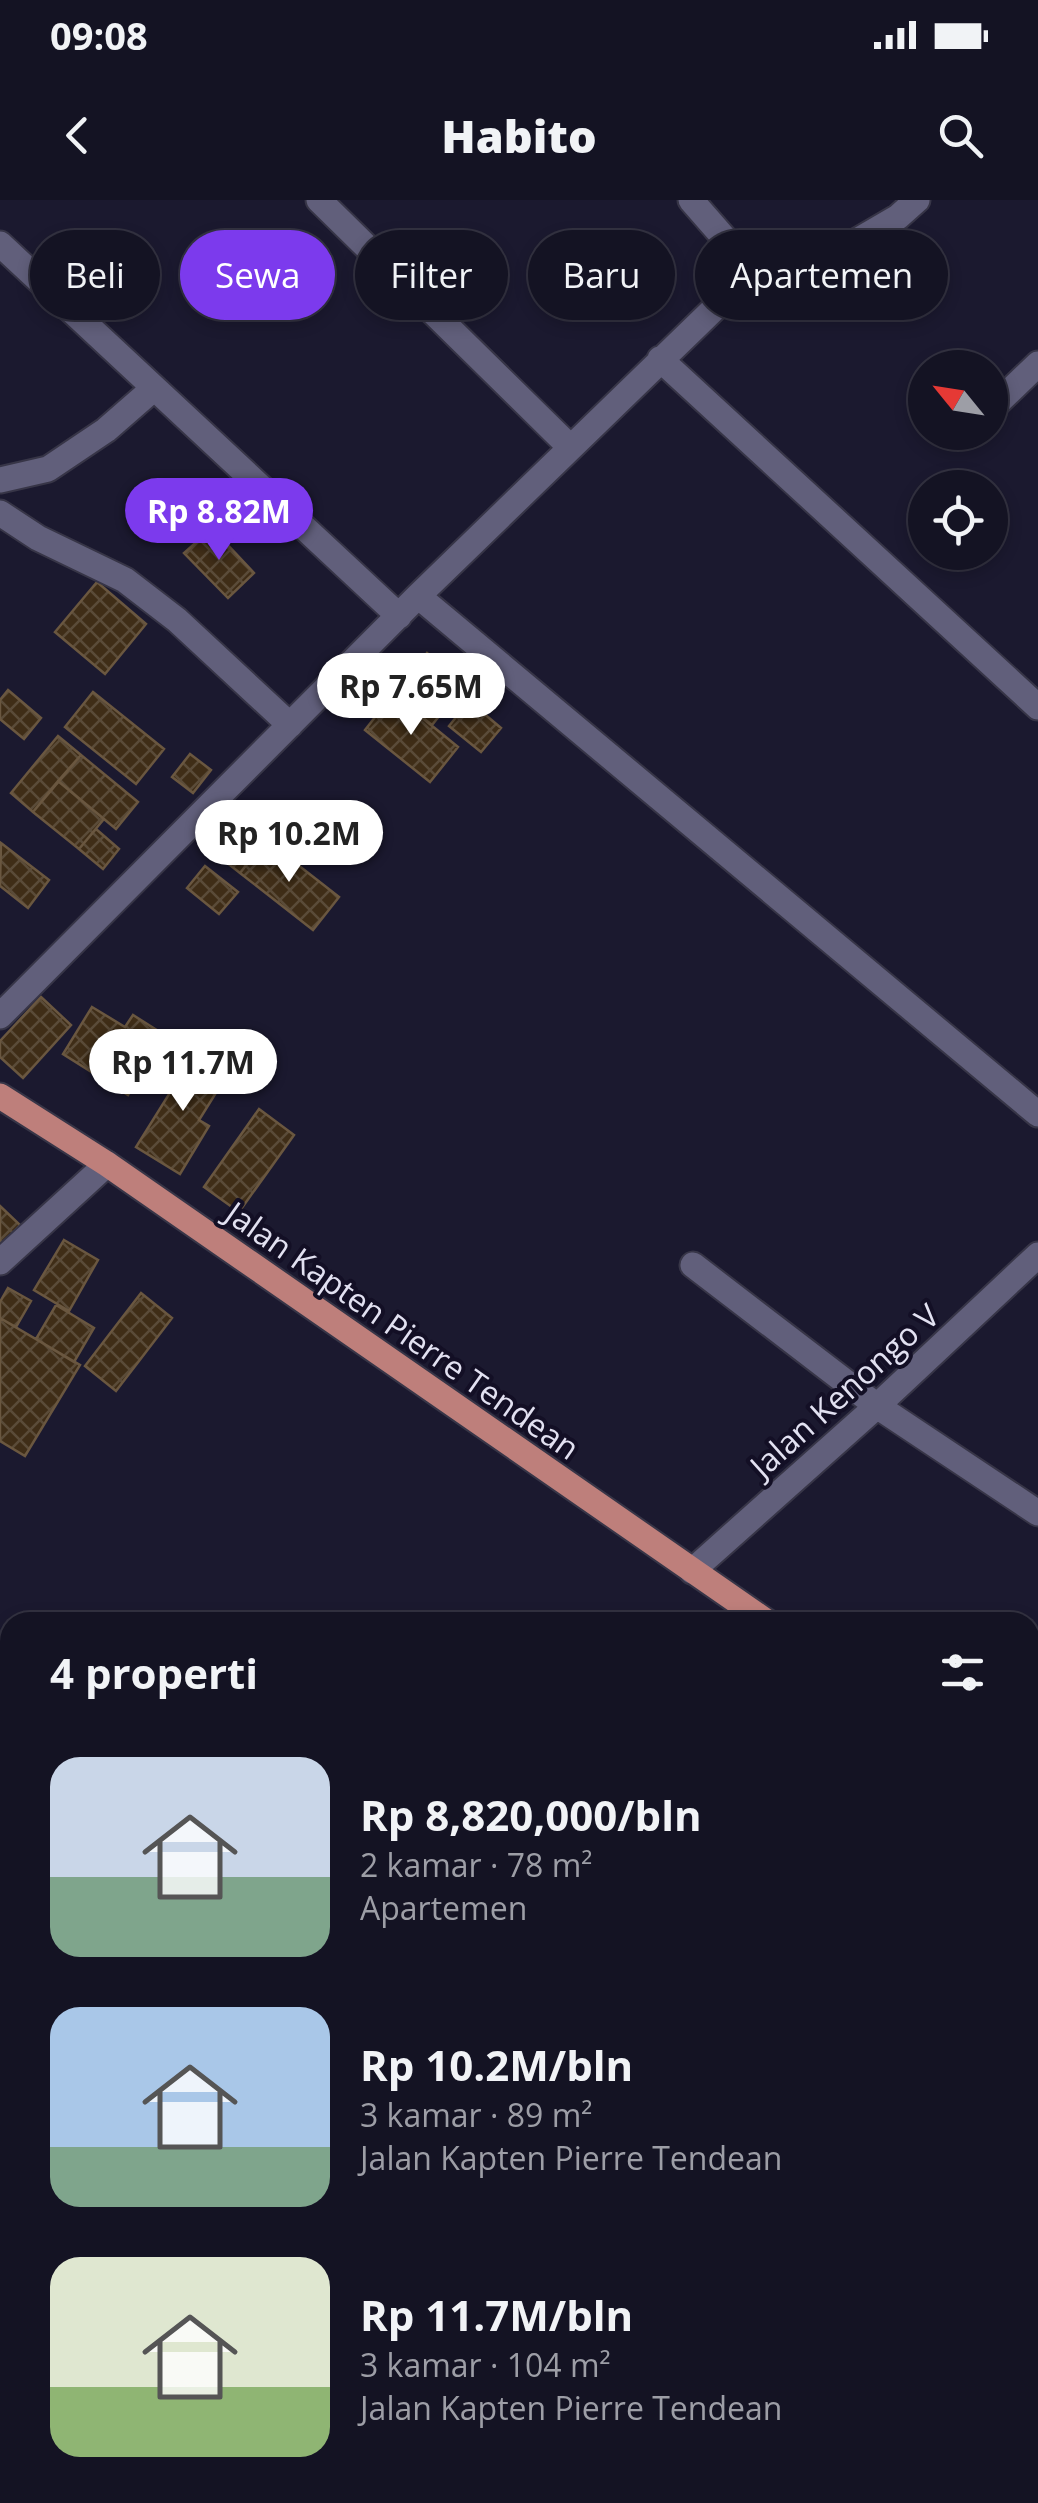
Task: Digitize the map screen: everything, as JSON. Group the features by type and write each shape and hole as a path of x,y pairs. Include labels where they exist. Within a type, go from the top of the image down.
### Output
{"main road":[{"name":"Jalan Kapten Pierre Tendean","path":"0,1096 107,1164 752,1612"}],"street":[{"path":"319,200 570,448"},
{"path":"691,200 717,230"},
{"path":"876,230 917,200"},
{"path":"0,244 400,616"},
{"path":"0,1016 418,596 702,320"},
{"path":"660,360 1038,708"},
{"path":"1008,393 1038,364"},
{"path":"0,480 48,470 106,430 154,389"},
{"path":"0,513 38,538 125,580 178,620 290,725"},
{"path":"418,596 1038,1114"},
{"path":"0,1262 107,1164"},
{"name":"Jalan Kenongo V","path":"692,1571 1038,1255"},
{"path":"693,1265 877,1406 1037,1511"}],"building":[{"path":"212,528 254,573 228,598 184,553"},
{"path":"97,582 146,624 105,674 55,632"},
{"path":"427,653 465,684 432,725 393,694"},
{"path":"8,690 41,718 24,739 0,719 0,700"},
{"path":"93,692 164,749 136,784 65,727"},
{"path":"393,694 458,747 430,782 365,730"},
{"path":"469,701 501,728 481,752 449,726"},
{"path":"58,736 81,755 33,812 11,793"},
{"path":"190,754 211,770 193,793 172,777"},
{"path":"81,755 138,802 116,829 58,781"},
{"path":"58,781 104,819 79,849 33,812"},
{"path":"96,829 119,849 103,869 79,849"},
{"path":"228,830 256,853 240,873 212,851"},
{"path":"266,840 339,897 313,930 240,873"},
{"path":"1,843 49,880 28,908 0,886"},
{"path":"205,866 238,892 219,914 187,888"},
{"path":"41,997 71,1025 23,1078 0,1057 0,1041"},
{"path":"92,1007 125,1027 133,1015 166,1036 128,1095 63,1054"},
{"path":"196,1051 229,1072 199,1120 209,1126 180,1174 136,1147"},
{"path":"259,1109 294,1135 239,1212 204,1187"},
{"path":"0,1206 20,1225 0,1247"},
{"path":"64,1240 98,1260 69,1311 34,1290"},
{"path":"8,1288 31,1301 16,1327 0,1318 0,1302"},
{"path":"141,1293 172,1318 116,1391 85,1366"},
{"path":"56,1305 94,1328 74,1362 36,1339"},
{"path":"0,1318 80,1365 25,1456 0,1441"}]}
